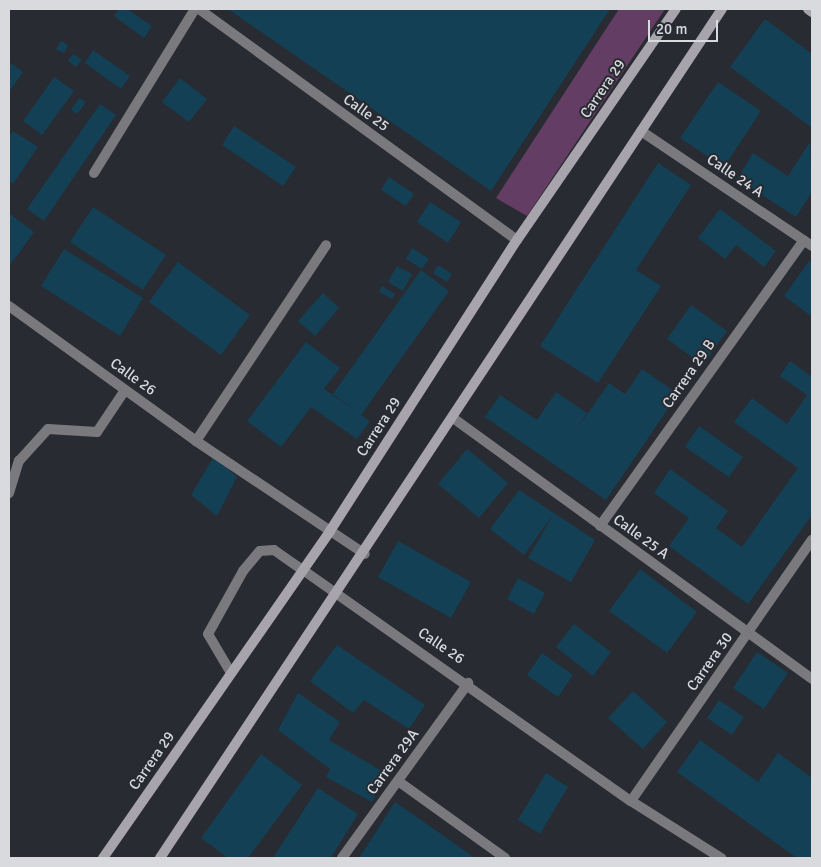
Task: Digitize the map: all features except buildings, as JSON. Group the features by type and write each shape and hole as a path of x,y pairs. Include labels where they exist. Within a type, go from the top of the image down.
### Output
{"main road":[{"name":"Carrera 29","path":"103,858 330,531 518,240 676,9"},
{"path":"160,858 339,594 452,418 722,9"},
{"path":"808,9 812,12"}],"street":[{"path":"94,173 197,9"},
{"name":"Calle 25","path":"197,9 518,240"},
{"name":"Calle 24 A","path":"641,130 808,243"},
{"name":"Carrera 29 B","path":"600,526 808,243"},
{"path":"196,441 326,245"},
{"name":"Calle 26","path":"9,306 196,441 365,554"},
{"path":"9,493 19,461 48,429 97,432 125,390"},
{"name":"Calle 25 A","path":"452,418 812,680"},
{"name":"Carrera 30","path":"631,801 812,540"},
{"name":"Calle 26","path":"231,673 208,634 243,571 260,551 274,550 468,683 631,801 721,858"},
{"name":"Carrera 29A","path":"342,858 468,683"},
{"path":"398,781 505,858"}],"shaded area":[{"path":"619,9 665,9 527,216 496,198"}]}
